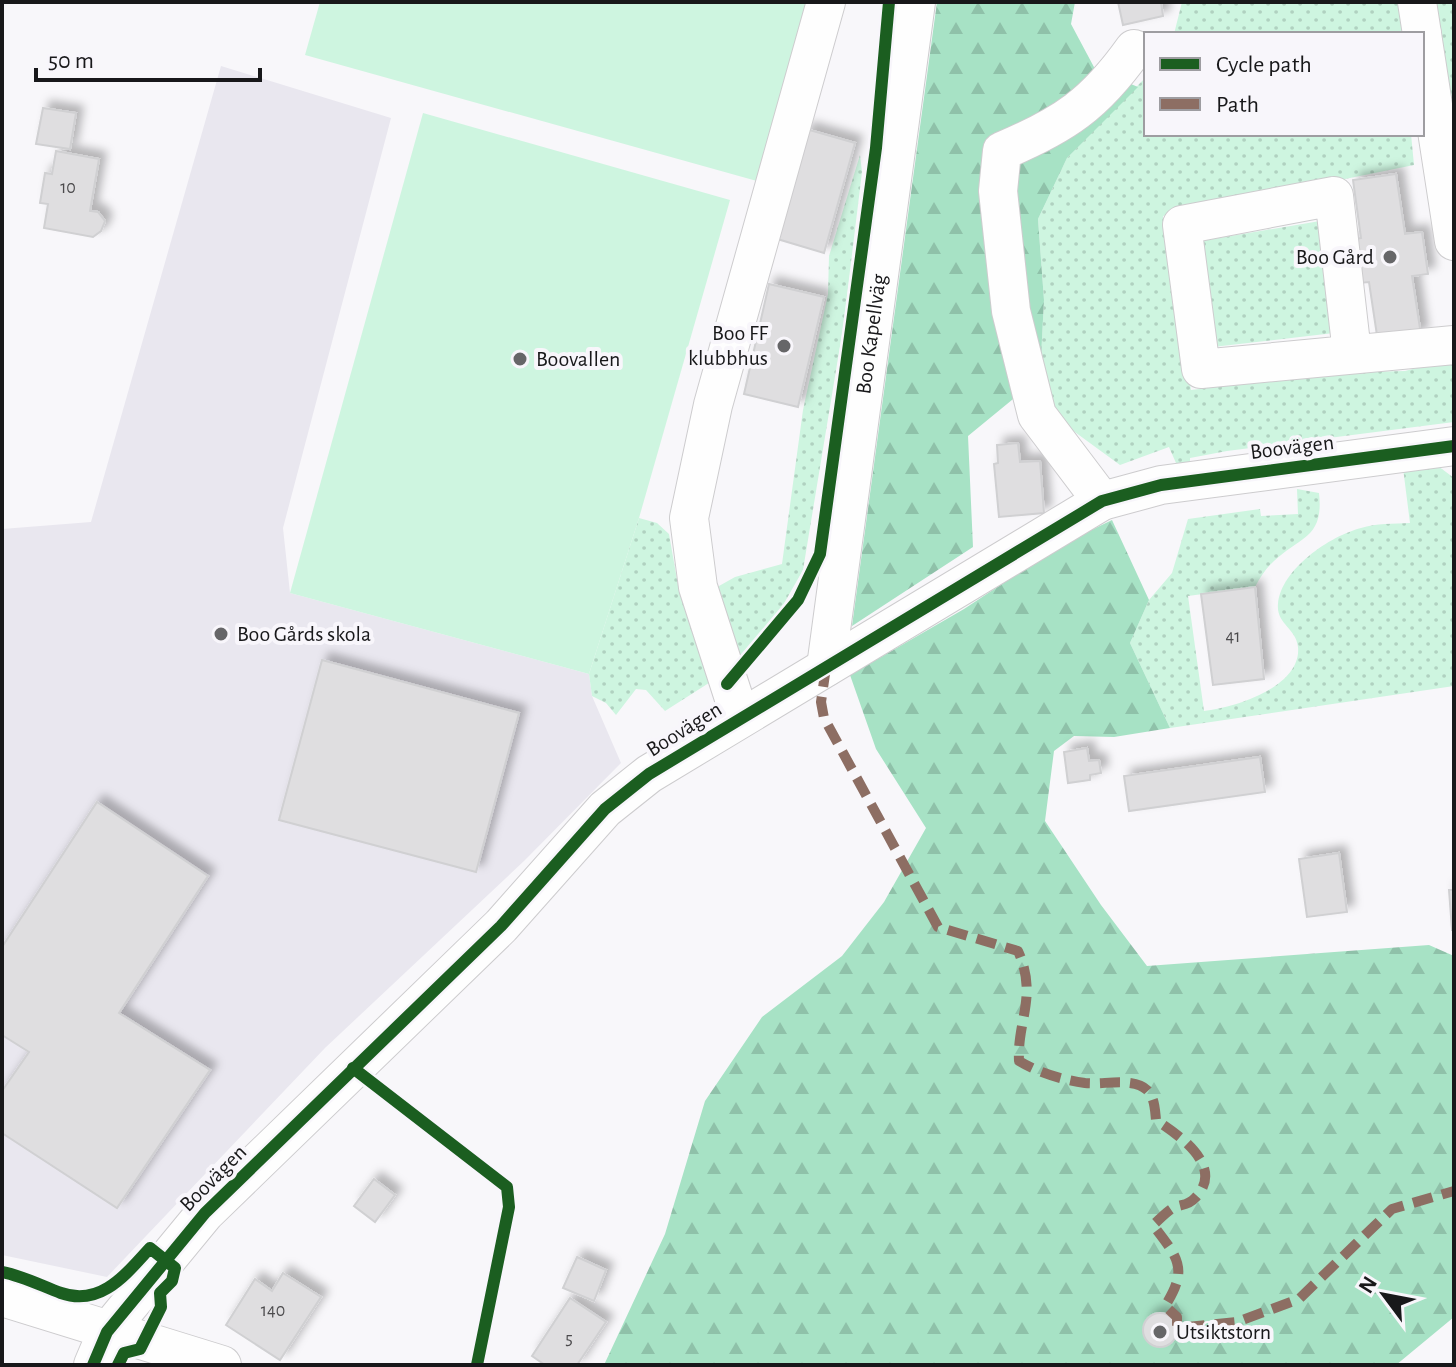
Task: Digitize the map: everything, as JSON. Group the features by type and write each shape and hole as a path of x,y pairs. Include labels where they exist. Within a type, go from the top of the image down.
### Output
{"street":[{"path":"740,717 698,587 689,518 713,405 826,2"},
{"name":"Boo Kapellväg","path":"826,667 916,2"},
{"path":"1417,2 1422,32"},
{"path":"1424,47 1454,241"},
{"path":"1102,501 1037,415 1011,311 998,191 1002,151 1055,128 1110,82 1134,49"},
{"path":"1352,353 1334,196 1182,225 1201,369 1454,345"},
{"name":"Boovägen","path":"100,1349 205,1213 501,926 605,809 649,774 1102,501 1161,485 1454,446"},
{"path":"2,1297 100,1349 184,1351 222,1365"}],"shaded area":[{"name":"Boo Gårds skola","path":"221,66 391,118 283,528 290,593 589,674 592,696 621,763 524,861 325,1048 107,1277 2,1255 2,529 91,522"}],"green space":[{"path":"320,2 818,2 764,183 305,55"},
{"path":"937,2 1075,2 1071,24 1095,69 1138,87 1067,158 1038,219 1044,300 1040,377 968,436 973,547 852,626"},
{"path":"1182,2 1400,2 1402,32 1174,32"},
{"path":"1424,2 1454,2 1454,103 1437,101"},
{"path":"1144,79 1144,136 1411,136 1414,165 1163,216 1191,390 1327,373 1405,371 1447,360 1454,367 1454,422 1227,451 1190,458 1190,463 1176,463 1169,447 1120,465 1057,419 1040,377 1044,300 1038,219 1067,158"},
{"name":"Boovallen","path":"423,113 730,200 639,518 589,674 290,593"},
{"path":"860,155 862,172 843,328 803,570 766,635 736,660 716,596 719,586 735,577 782,564 803,410 828,294 829,256"},
{"path":"1320,221 1334,333 1213,347 1201,241"},
{"path":"1438,466 1454,478 1454,686 1170,728 1130,643 1149,600 1172,573 1188,519 1260,509 1261,516 1298,514 1297,489 1319,493 1320,508 1314,528 1271,564 1255,587 1188,596 1204,711 1264,693 1289,673 1296,661 1298,647 1278,611 1281,591 1288,578 1309,556 1335,538 1373,525 1410,523 1403,468"},
{"path":"639,518 657,523 669,534 678,585 712,681 665,711 646,690 636,689 616,715 606,703 592,696 589,674"},
{"path":"1112,520 1149,600 1130,643 1170,728 1114,737 1074,736 1054,751 1045,821 1101,905 1147,966 1429,945 1454,956 1454,1317 1396,1365 604,1365 665,1234 705,1101 762,1017 842,956 884,902 926,828 876,749 850,675 964,609 1063,544"}],"building":[{"path":"1118,2 1161,2 1163,16 1123,25"},
{"path":"43,108 76,113 70,149 36,144"},
{"path":"806,129 855,143 824,253 774,238"},
{"path":"56,151 99,159 90,211 98,212 105,221 101,231 93,237 44,228 48,204 40,203 45,173 52,174"},
{"name":"Boo Gård","path":"1396,174 1405,234 1422,232 1428,274 1412,276 1421,335 1378,342 1369,282 1359,283 1352,240 1361,238 1353,180"},
{"name":"Boo FF klubbhus","path":"769,284 824,297 798,407 744,394"},
{"path":"1018,443 1020,462 1040,461 1044,513 999,517 994,464 998,463 997,445"},
{"path":"1255,587 1264,679 1213,685 1201,594"},
{"path":"322,660 519,713 476,872 279,820"},
{"path":"1087,748 1089,761 1099,760 1101,773 1090,775 1090,780 1068,783 1064,752"},
{"path":"1260,757 1265,792 1129,811 1124,776"},
{"path":"97,802 208,876 119,1013 210,1070 117,1208 2,1133 2,1091 29,1052 2,1035 2,947"},
{"path":"1339,853 1347,912 1307,917 1299,859"},
{"path":"1449,890 1454,890 1454,930 1452,930"},
{"path":"374,1179 395,1195 375,1222 354,1206"},
{"path":"577,1257 606,1270 594,1301 563,1288"},
{"path":"283,1273 321,1297 280,1360 226,1325 255,1279 272,1291"},
{"path":"570,1298 606,1322 577,1365 545,1365 532,1356"},
{"name":"Utsiktstorn","path":"1160,1313 1172,1318 1177,1330 1172,1342 1160,1347 1148,1342 1143,1330 1148,1318"}],"marked path":[{"path":"826,667 821,702 824,718 938,927 1018,951 1024,967 1027,995 1019,1061 1068,1080 1141,1086 1152,1097 1156,1120 1187,1143 1202,1164 1205,1175 1203,1186 1195,1198 1170,1210 1153,1225 1169,1246 1177,1264 1177,1282 1165,1306 1177,1317 1177,1328 1237,1322 1299,1299 1392,1209 1454,1191"}],"cycle path":[{"path":"727,684 798,600 820,554 876,148 889,2"},
{"path":"93,1365 107,1332 205,1213 501,926 605,809 649,774 1102,501 1161,485 1454,446"},
{"path":"353,1068 507,1187 509,1207 477,1365"},
{"path":"2,1272 61,1293 88,1296 112,1286 150,1248 175,1268 172,1281 160,1293 161,1307 140,1349 124,1353 118,1365"}],"place":[{"name":"Boo Gård","path":"1390,257"},
{"name":"Boo FF klubbhus","path":"784,346"},
{"name":"Boovallen","path":"520,359"},
{"name":"Boo Gårds skola","path":"221,634"},
{"name":"Utsiktstorn","path":"1160,1332"}]}
